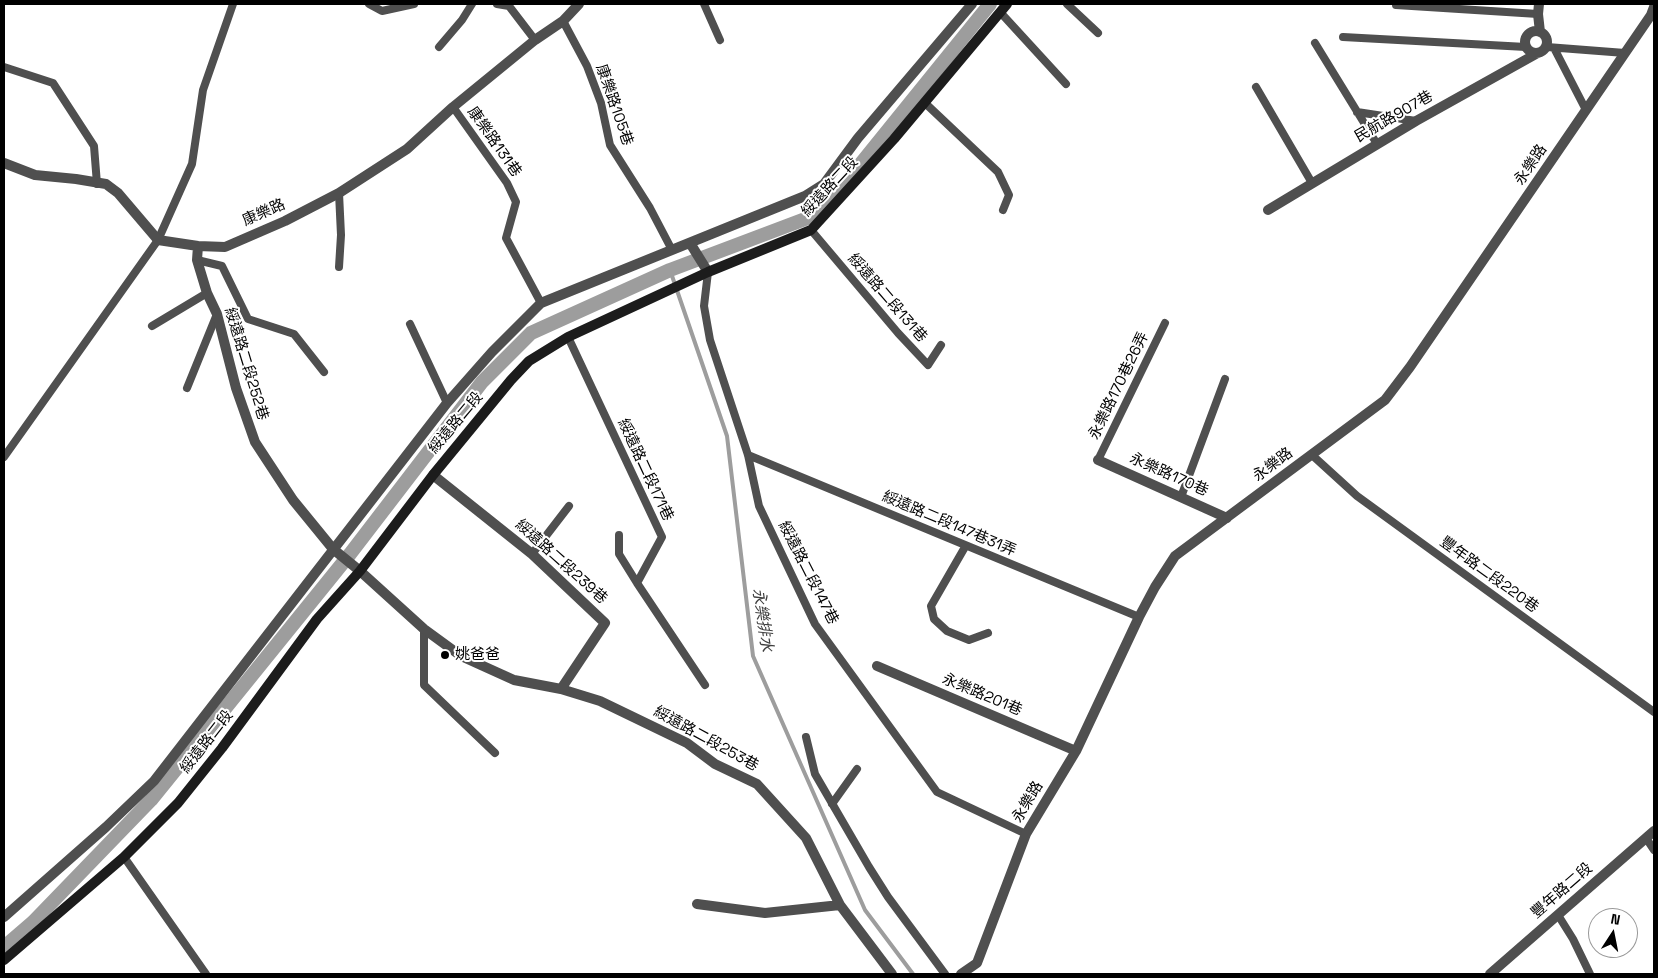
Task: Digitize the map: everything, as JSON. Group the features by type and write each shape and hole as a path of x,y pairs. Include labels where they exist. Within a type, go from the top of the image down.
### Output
{"street":[{"name":"康樂路","path":"158,240 198,246 225,247 285,221 338,193 407,149 453,107 535,40 563,21 579,4"},
{"name":"綏遠路二段","path":"4,916 106,827 154,781 336,551 447,403 492,352 540,303 805,196 824,184 858,138 972,4"},
{"name":"永樂路","path":"961,974 977,963 1026,834 1076,751 1139,617 1155,587 1176,556 1312,456 1384,400 1416,359 1651,15 1654,7"},
{"name":"綏遠路二段","path":"4,960 124,857 178,803 222,748 317,619 360,571 433,475 511,380 529,361 568,337 708,272 811,230 894,139 1004,8"},
{"path":"1538,9 1540,32"},
{"path":"1536,31 1540,32 1547,38 1550,47 1541,53 1532,53 1526,47 1526,38 1536,31"},
{"name":"民航路907巷","path":"1268,210 1416,121 1536,54"},
{"path":"4,163 35,175 106,184 118,193 158,240"},
{"path":"690,243 708,272"},
{"name":"綏遠路二段252巷","path":"198,246 197,260 207,293 217,314 236,388 254,442 292,500 336,551 360,571"},
{"name":"永樂路170巷","path":"1098,460 1227,518"},
{"name":"綏遠路二段239巷","path":"433,475 532,554 606,623 561,689"},
{"name":"綏遠路二段253巷","path":"360,571 424,629 461,656 514,680 561,689 600,701 687,743 715,764 758,784 806,838 840,905 892,974"},
{"name":"永樂路201巷","path":"877,666 1076,751"},
{"name":"豐年路二段","path":"1490,974 1654,831"},
{"path":"697,904 764,913 840,905"}],"lane":[{"path":"4,457 158,240 192,164 203,90 233,4"},
{"path":"369,4 382,11 414,4"},
{"path":"439,47 462,20 472,4"},
{"path":"497,4 509,6 535,40"},
{"path":"704,4 720,40"},
{"path":"1067,4 1098,33"},
{"path":"1396,5 1538,9"},
{"path":"1004,8 1066,84"},
{"name":"康樂路105巷","path":"563,21 587,66 601,102 610,145 650,208 672,250"},
{"path":"1343,37 1526,47"},
{"path":"1315,43 1377,144"},
{"path":"1550,47 1625,53"},
{"path":"1550,47 1586,110"},
{"path":"4,67 53,83 94,146 97,184"},
{"path":"1256,87 1312,184"},
{"path":"925,103 998,172 1009,195 1003,210"},
{"name":"康樂路131巷","path":"453,107 507,183 516,202 506,238 540,303"},
{"path":"1357,112 1416,121"},
{"path":"338,193 341,235 339,267"},
{"name":"綏遠路二段131巷","path":"811,230 898,333 928,365 942,345"},
{"path":"197,260 222,266 248,319 294,334 324,372"},
{"name":"綏遠路二段147巷","path":"708,272 704,306 710,340 748,455 759,506 815,624 937,792 1026,834"},
{"path":"152,326 207,293"},
{"path":"186,388 217,314"},
{"name":"永樂路170巷26弄","path":"1098,460 1165,323"},
{"path":"410,324 447,403"},
{"name":"綏遠路二段171巷","path":"568,337 662,537 637,584"},
{"path":"1181,497 1225,379"},
{"name":"綏遠路二段147巷31弄","path":"748,455 965,547 1139,617"},
{"name":"豐年路二段220巷","path":"1312,456 1356,496 1654,712"},
{"path":"532,554 569,506"},
{"path":"619,534 619,554 704,685"},
{"path":"965,547 932,606 934,619 946,631 969,640 988,633"},
{"path":"424,629 424,685 495,753"},
{"path":"806,737 815,774 832,804 888,897 945,974"},
{"path":"832,804 857,769"},
{"path":"1646,838 1654,850"},
{"path":"124,857 206,974"},
{"path":"1558,915 1590,974"}],"waterway":[{"path":"4,947 33,922 151,800 350,554 482,382 531,333 670,270 821,213 990,4"},
{"name":"永樂排水","path":"670,270 727,436 753,656 865,910 913,974"}],"place":[{"name":"姚爸爸","path":"445,655"}]}
